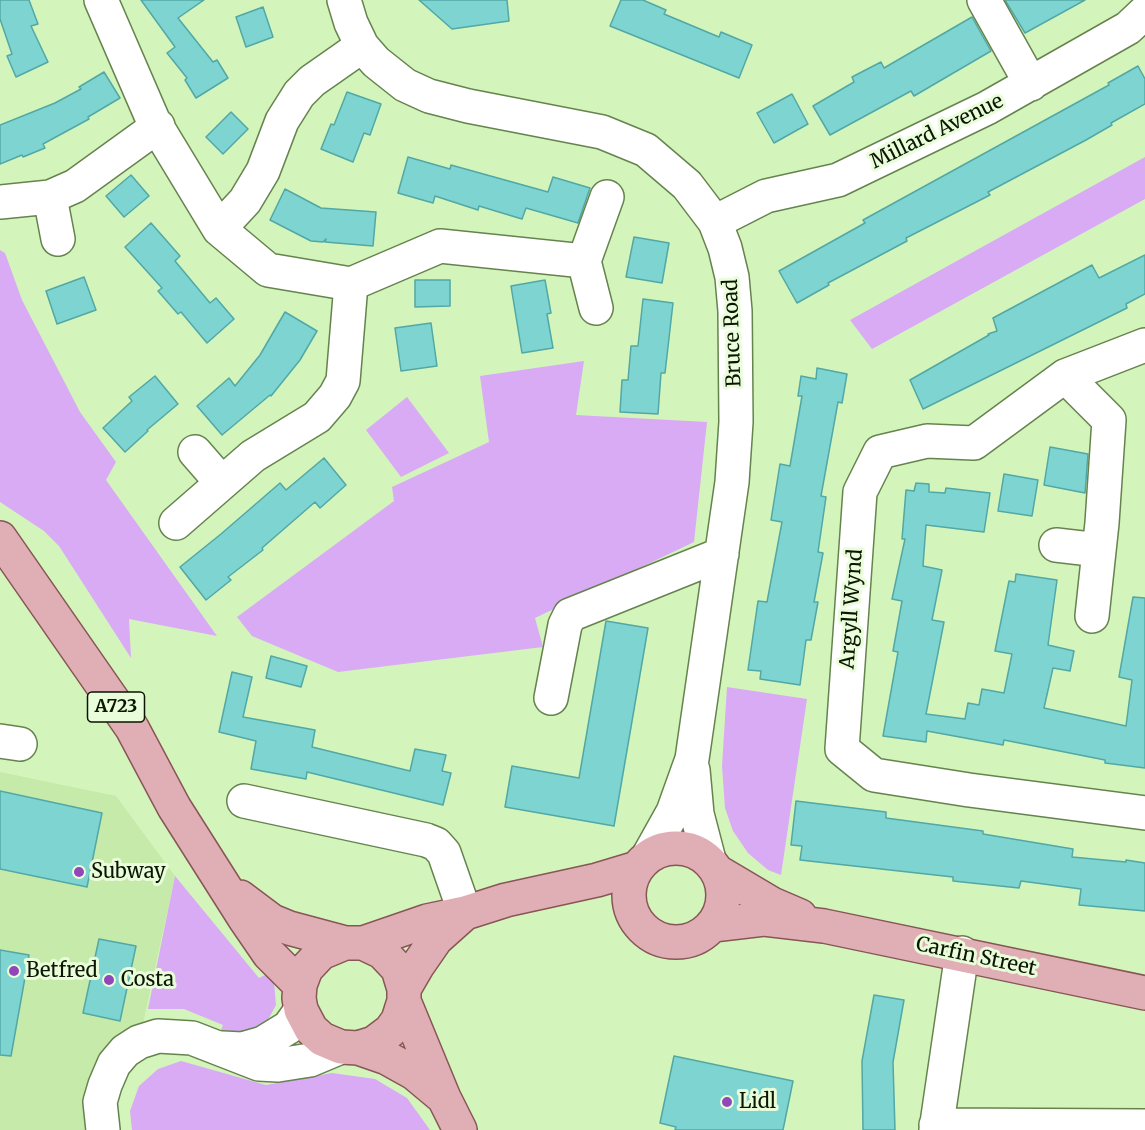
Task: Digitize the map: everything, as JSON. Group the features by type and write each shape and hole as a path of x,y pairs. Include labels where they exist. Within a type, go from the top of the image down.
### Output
{"main road":[{"name":"A723","path":"0,538 132,728 174,807 300,998 311,1029 322,1039 387,1058 414,1072 444,1098"},
{"path":"300,998 306,969 321,953 506,900 597,880 643,862 661,850 677,847 691,849 713,866 723,889 723,902 713,925 704,933 694,939 672,942 650,935 635,920 613,907 594,900 550,891"},
{"path":"635,920 631,912 628,893 632,876 643,862"},
{"name":"Carfin Street","path":"713,866 772,904 824,926"},
{"name":"A723","path":"222,883 272,921 382,952 398,969 404,995 444,1098 460,1130"},
{"path":"350,1047 374,1043 390,1031 398,1020 404,995 417,965 436,939 465,913"},
{"name":"Carfin Street","path":"713,925 764,919 824,926 1139,990"}],"street":[{"path":"101,0 158,126 219,229 268,270 351,284 440,246 585,261"},
{"name":"Bruce Road","path":"344,0 351,23 362,46 388,74 429,96 468,106 602,132 645,150 687,185 715,222 726,248 732,277 735,311 736,422 732,482 692,759 673,812 643,862"},
{"path":"984,0 1031,84"},
{"name":"Millard Avenue","path":"715,222 766,196 838,180 987,108 1128,28 1145,12"},
{"path":"219,229 246,201 264,171 282,121 299,94 312,81 362,46"},
{"path":"0,202 50,196 75,186 158,126"},
{"path":"50,196 58,239"},
{"path":"596,308 585,261 608,197"},
{"path":"176,523 254,456 317,417 335,396 343,381 351,284"},
{"name":"Argyll Wynd","path":"1145,345 1065,376 974,443 927,441 880,452 860,492 842,749 874,775 981,792 1145,813"},
{"path":"1065,376 1109,420 1092,616"},
{"path":"195,452 222,483"},
{"path":"1056,545 1099,550"},
{"path":"551,698 565,625 570,615 722,554"},
{"name":"Bruce Road","path":"692,759 697,814 713,866"},
{"path":"244,801 351,837 426,840 436,844 447,859 465,913"},
{"path":"962,953 936,1128 1145,1126"},
{"path":"217,1048 242,1048 263,1044 289,1027 300,998"},
{"path":"103,1130 100,1102 114,1064 125,1050 139,1042 158,1036 192,1038 258,1064 278,1065 310,1060 350,1047"}],"shaded area":[{"path":"1145,157 1145,199 872,349 850,320"},
{"path":"0,250 5,253 22,300 80,412 116,462 106,480 217,636 129,619 131,658 59,546 44,531 0,502"},
{"path":"584,361 576,415 707,422 694,542 535,618 543,647 338,672 252,636 237,617 394,501 392,487 489,442 480,376"},
{"path":"407,397 449,453 401,477 366,430"},
{"path":"727,687 807,699 781,875 768,870 748,853 733,831 725,808 722,766"},
{"path":"0,772 116,796 175,876 139,1042 103,1130 0,1130"},
{"path":"175,876 259,978 267,974 274,982 276,1005 260,1029 240,1036 229,1034 221,1030 223,1025 184,1009 148,1009"},
{"path":"181,1061 266,1085 332,1073 375,1079 407,1098 430,1130 132,1130 130,1111 139,1086 158,1069"}],"building":[{"path":"0,0 29,0 38,24 31,26 48,62 16,77 7,56 12,54 0,19"},
{"path":"141,0 204,0 178,18 213,62 217,60 228,78 196,98 185,80 187,78 167,53 175,47"},
{"path":"419,0 507,0 509,21 452,29"},
{"path":"621,0 643,0 666,10 664,14 719,37 721,32 752,45 739,78 610,26"},
{"path":"1005,0 1085,0 1025,33"},
{"path":"263,7 273,37 246,47 236,17"},
{"path":"972,17 991,51 914,96 911,91 830,135 813,106 854,82 852,77 881,62 884,68"},
{"path":"1138,66 1145,79 1145,104 1086,140 988,192 990,195 906,238 907,241 828,283 829,285 797,303 779,271 865,223 863,220 1109,85 1108,83"},
{"path":"104,72 120,98 88,117 89,119 43,144 45,148 0,164 0,125 55,103 81,89 79,87"},
{"path":"347,92 381,104 370,135 364,133 353,162 321,149 331,124 334,125"},
{"path":"792,94 808,124 774,143 757,113"},
{"path":"231,112 248,129 223,154 206,137"},
{"path":"408,157 450,169 451,165 548,192 553,177 590,188 578,223 526,208 522,219 479,206 478,210 435,196 433,203 398,193"},
{"path":"131,175 149,196 124,217 106,196"},
{"path":"285,189 321,208 376,212 373,246 325,242 326,239 323,242 311,241 270,220"},
{"path":"151,223 180,256 175,261 210,303 216,298 234,319 207,343 181,312 178,314 158,291 162,288 125,247"},
{"path":"634,237 669,243 662,283 626,277"},
{"path":"1145,255 1145,294 1126,304 1127,308 923,409 910,380 988,334 997,331 993,318 1092,265 1099,278"},
{"path":"84,277 96,310 57,324 46,291"},
{"path":"415,280 450,280 450,306 415,307"},
{"path":"545,280 551,313 547,314 553,348 522,353 511,286"},
{"path":"643,299 673,303 665,373 661,373 658,414 620,412 622,380 628,380 631,346 638,346"},
{"path":"285,312 317,331 300,360 271,396 222,435 197,406 229,378 235,386 260,355"},
{"path":"431,323 437,366 401,371 395,328"},
{"path":"817,368 847,374 842,403 838,402 821,496 826,497 818,552 823,553 814,602 818,602 811,640 806,640 800,685 760,679 761,671 748,670 758,601 767,602 782,522 771,520 780,464 790,466 802,396 798,396 801,376 816,379"},
{"path":"155,376 178,404 125,452 103,428 132,401 129,397"},
{"path":"1050,447 1088,454 1085,493 1044,485"},
{"path":"324,458 346,485 320,508 315,502 262,548 263,550 228,577 231,580 206,600 180,567 280,483 286,490"},
{"path":"1004,474 1038,480 1032,516 998,511"},
{"path":"916,483 929,484 929,492 945,493 946,488 990,493 984,532 926,525 923,566 942,570 932,620 944,622 926,714 965,719 968,703 979,705 982,689 1004,693 1012,654 995,651 1009,581 1015,582 1016,574 1057,580 1048,645 1074,651 1070,671 1053,668 1044,708 1126,726 1132,680 1119,677 1133,597 1145,598 1145,768 1105,763 1105,760 1004,740 1003,745 927,731 926,742 883,736 898,652 893,651 902,601 892,599 905,539 902,539 906,490 914,491"},
{"path":"606,621 648,628 614,826 505,807 512,766 579,778"},
{"path":"271,656 307,666 301,687 266,678"},
{"path":"232,672 252,677 243,717 315,730 312,747 410,771 415,749 446,755 442,771 451,773 443,805 307,772 306,779 251,769 256,741 219,732"},
{"path":"0,791 102,813 87,887 0,869"},
{"path":"796,801 886,812 886,818 983,831 983,834 1073,849 1072,857 1145,863 1145,911 1079,905 1081,889 1021,881 1019,888 953,881 953,877 800,860 802,846 791,845"},
{"name":"Costa","path":"99,939 136,946 120,1021 83,1013"},
{"path":"0,950 29,955 11,1056 0,1055"},
{"path":"874,995 904,1000 893,1062 895,1130 863,1130 862,1061"},
{"name":"Lidl","path":"674,1056 793,1081 783,1130 675,1130 676,1127 660,1123"}],"place":[{"name":"Subway","path":"79,872"},
{"name":"Betfred","path":"14,971"},
{"name":"Costa","path":"109,980"},
{"name":"Lidl","path":"727,1102"}]}
